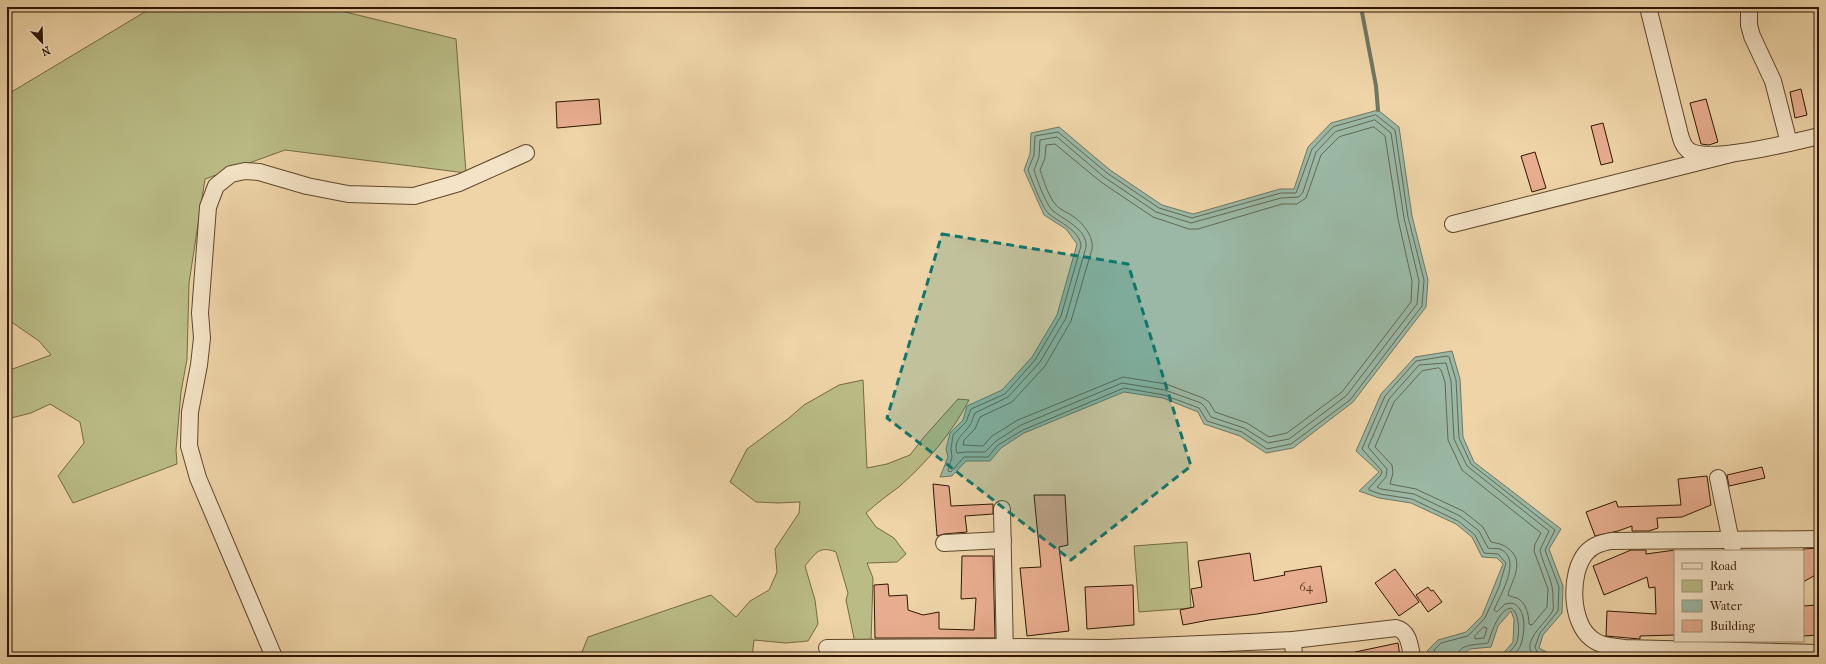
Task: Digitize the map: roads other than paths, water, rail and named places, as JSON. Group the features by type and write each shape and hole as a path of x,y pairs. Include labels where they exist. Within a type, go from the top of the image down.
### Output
{"street":[{"path":"1648,7 1683,144 1689,150 1702,154 1735,153"},
{"path":"1748,7 1749,25 1752,36 1773,81 1789,143"},
{"path":"1453,224 1735,153 1819,136"},
{"path":"274,657 198,478 189,446 190,412 199,365 202,338 200,313 208,207 216,186 231,174 245,170 259,172 307,186 348,194 414,196 460,183 526,154"},
{"path":"1718,478 1732,545"},
{"path":"1002,509 1005,652"},
{"path":"1819,539 1732,545 1611,541 1592,547 1581,561 1575,584 1575,604 1578,618 1588,636 1593,640 1606,645 1625,648 1753,650 1819,653"},
{"path":"944,543 1003,540"},
{"path":"827,648 1106,653 1293,640 1396,628 1402,630 1406,635 1412,657"},
{"path":"1293,640 1294,657"}],"water":[{"path":"1378,110 1399,127 1412,216 1428,280 1426,307 1353,402 1293,448 1266,453 1240,436 1204,424 1198,412 1163,398 1124,392 1024,433 1001,448 990,461 966,461 952,476 940,477 948,457 946,449 950,433 963,420 967,406 1002,390 1032,357 1057,315 1077,244 1066,229 1044,215 1024,170 1030,154 1031,133 1059,127 1110,170 1162,205 1193,214 1280,189 1294,189 1308,147 1331,123"},
{"path":"1452,351 1460,379 1463,437 1474,462 1561,529 1549,549 1563,586 1562,613 1543,635 1539,648 1556,657 1500,657 1513,642 1514,619 1511,611 1498,626 1491,647 1470,649 1458,657 1434,657 1427,651 1438,640 1466,632 1482,616 1503,564 1497,558 1482,557 1472,537 1456,524 1411,503 1379,498 1359,491 1379,472 1356,451 1381,394 1415,357"}],"waterway":[{"path":"1361,7 1376,86 1378,110"}]}
